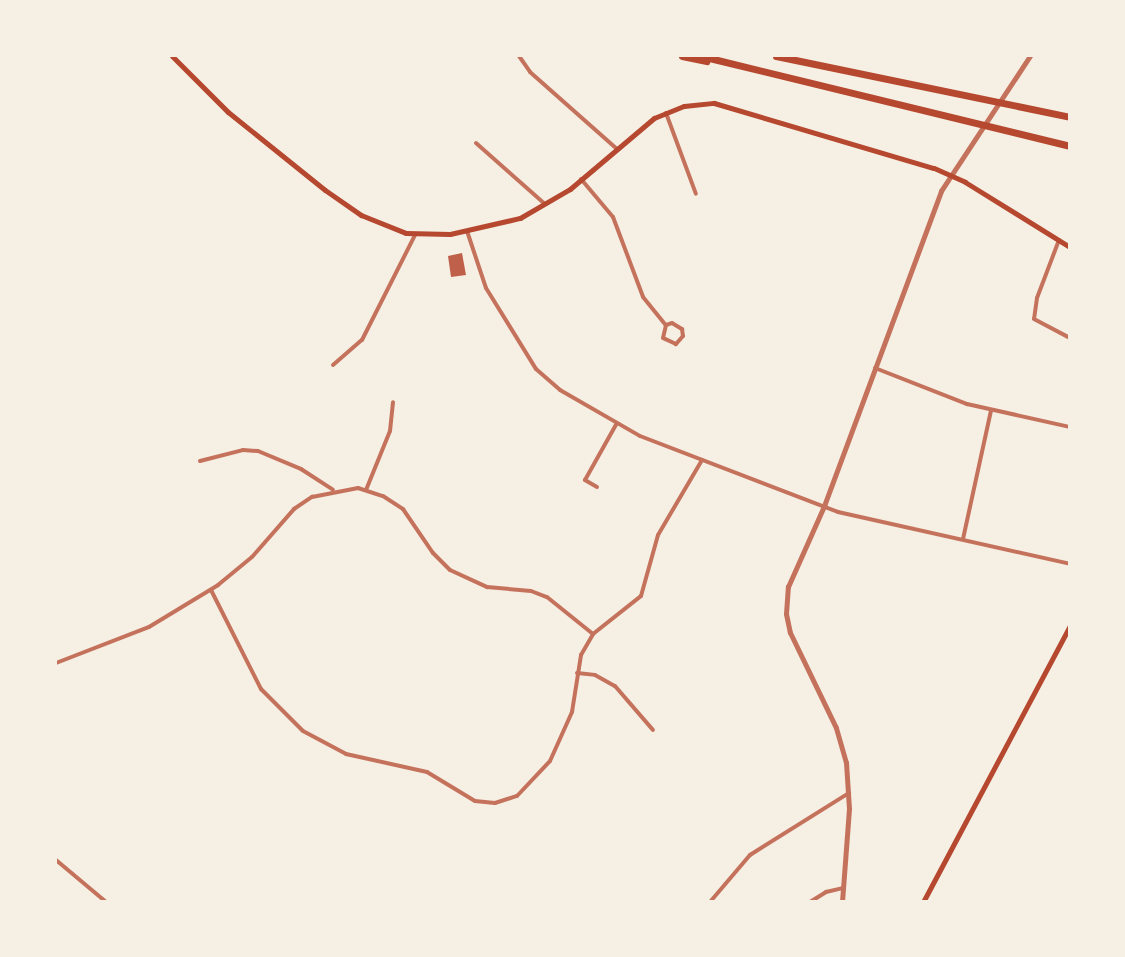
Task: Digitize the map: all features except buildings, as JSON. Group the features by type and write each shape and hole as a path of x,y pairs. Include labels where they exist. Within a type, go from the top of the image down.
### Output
{"highway":[{"path":"682,56 1070,146"},
{"path":"701,56 783,78"},
{"path":"776,56 1070,117"}],"main road":[{"path":"172,56 228,112 325,190 378,224 416,235 467,231 520,218 546,204 581,179 637,129 666,113 692,104 725,104 951,175 1070,247"},
{"path":"923,902 1070,625"}],"street":[{"path":"519,56 530,72 616,148"},
{"path":"842,902 849,793 836,728 794,642 786,614 792,578 824,506 921,239 951,175 1030,56"},
{"path":"666,113 696,194"},
{"path":"476,143 546,204"},
{"path":"581,179 613,217 638,288 666,325"},
{"path":"467,231 486,288 531,362 553,385 655,444 824,506 1070,564"},
{"path":"333,365 362,340 416,235"},
{"path":"1059,240 1036,298 1034,319 1070,338"},
{"path":"672,322 682,329 683,336 676,344 663,338 666,325 672,322"},
{"path":"875,368 992,411 1070,427"},
{"path":"366,490 390,431 393,402"},
{"path":"963,539 992,411"},
{"path":"597,487 585,480 617,423"},
{"path":"200,461 243,450 258,451 301,469 333,490"},
{"path":"211,590 261,689 303,731 346,754 427,772 475,801 495,803 517,796 534,781 561,740 572,712 580,655 593,634 641,596 658,535 702,460"},
{"path":"56,663 104,648 149,627 211,590 252,557 294,509 312,496 333,490 366,490 403,509 432,553 450,570 487,587 531,591 548,597 593,634"},
{"path":"577,673 595,675 615,686 653,730"},
{"path":"710,902 750,855 849,793"},
{"path":"56,860 106,902"},
{"path":"810,902 826,891 843,888"}]}
